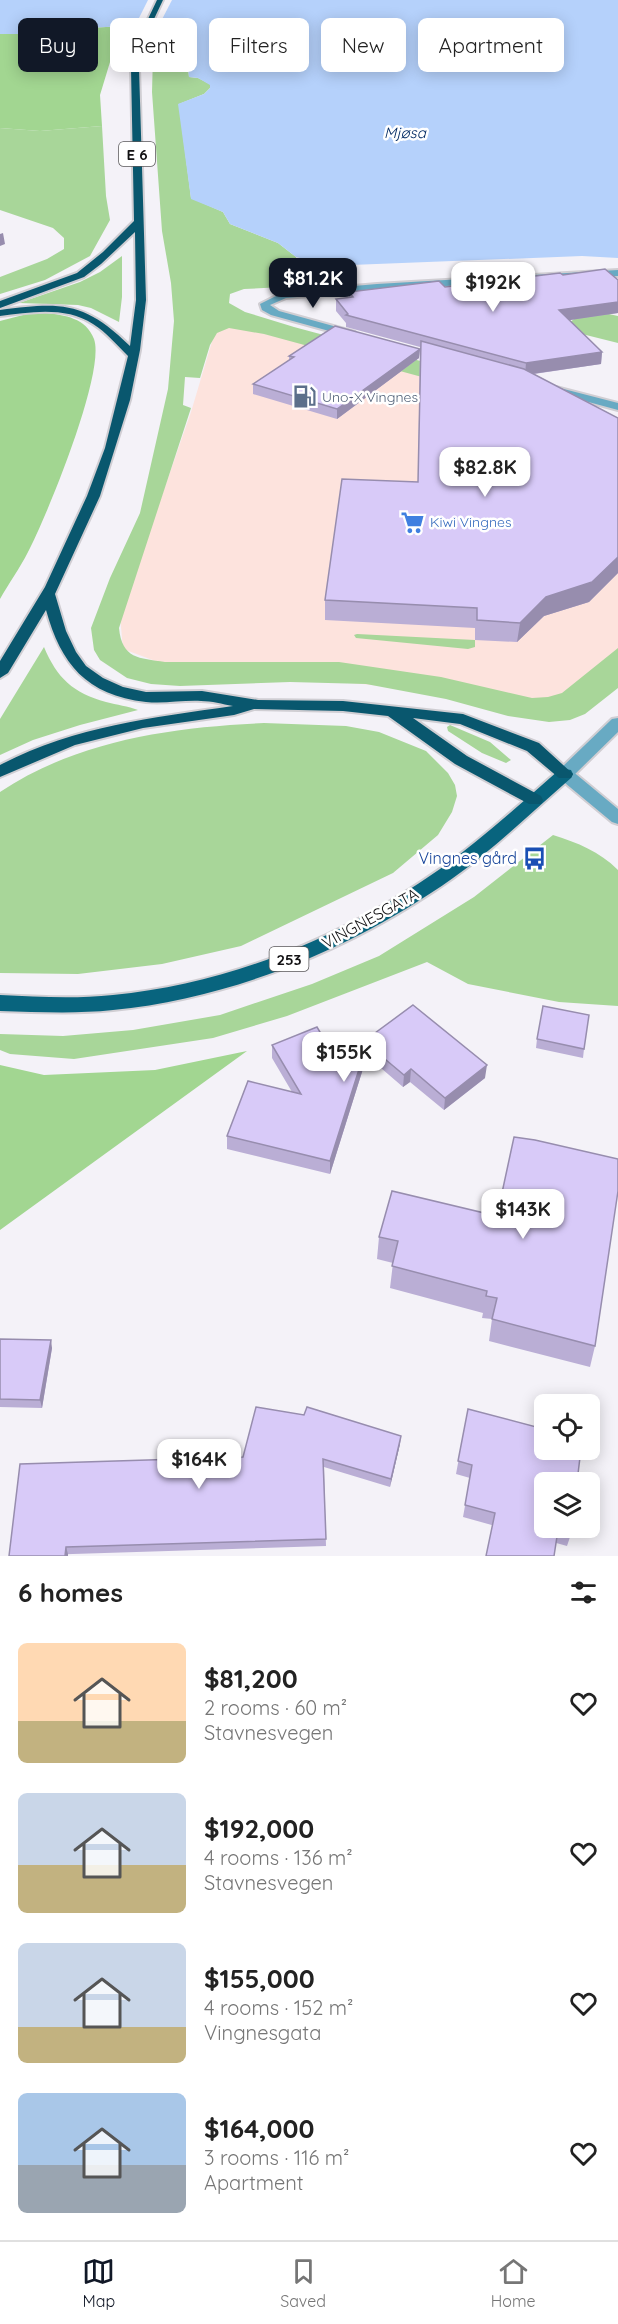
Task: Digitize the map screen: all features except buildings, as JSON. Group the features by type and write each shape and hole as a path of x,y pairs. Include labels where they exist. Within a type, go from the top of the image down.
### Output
{"highway":[{"name":"E 6","path":"0,673 68,557 115,439 133,356 141,300 134,85 142,38 160,0"},
{"path":"0,306 61,284 85,272 108,254 138,224"},
{"path":"0,314 39,309 69,311 84,315 95,320 133,356"},
{"path":"48,594 59,631 69,653 81,669 98,681 118,690 146,697 202,696 258,705 343,706 463,718 533,747 565,774"},
{"path":"0,772 36,754 104,732 258,705"},
{"path":"392,712 461,760 535,800"}],"main road":[{"name":"VINGNESGATA","path":"0,1003 64,1005 111,1002 164,995 260,970 353,931 432,883 500,830 565,774"}],"street":[{"path":"367,339 275,313 266,308 265,304 284,295 377,286 618,273"},
{"path":"543,387 618,407"},
{"name":"VINGNESGATA","path":"565,774 618,723"},
{"path":"565,774 618,818"}],"shaded area":[{"path":"234,327 427,371 419,419 418,449 618,529 618,651 569,695 545,702 166,665 123,649 120,616 191,412 216,328"}],"green space":[{"path":"98,27 110,27 110,62 100,95 102,126 40,131 0,128 0,34 18,34 18,72 98,72"},
{"path":"153,72 188,72 189,77 198,78 210,84 210,88 204,94 179,104 191,198 223,212 230,224 278,243 296,257 303,286 244,289 230,294 229,303 245,312 294,327 439,366 433,380 264,334 229,328 217,333 210,345 200,378 185,377 183,405 191,408 119,628 124,646 140,658 165,662 339,662 441,677 532,698 562,693 618,648 618,688 585,714 570,720 549,722 508,716 446,699 366,684 290,682 180,686 151,684 127,678 100,660 94,650 91,628 110,578 140,513 168,389 174,321 171,283 162,231"},
{"path":"102,126 106,196 110,220 90,256 45,280 0,294 0,277 47,259 64,249 64,238 53,228 0,210 0,128 40,131"},
{"path":"122,256 122,297 119,322 91,308 78,305 19,303 80,282 100,272"},
{"path":"586,309 618,316 618,343 562,329"},
{"path":"45,313 74,319 86,326 94,339 95,356 83,412 48,509 22,564 0,599 0,321 27,314"},
{"path":"354,635 475,640 475,647 468,649 356,638"},
{"path":"44,647 61,676 75,689 106,702 138,710 33,740 0,755 0,719"},
{"path":"264,723 346,726 379,732 426,751 448,773 455,785 457,796 452,812 438,835 393,873 241,946 162,964 78,974 0,973 0,792 30,774 94,748 195,728"},
{"path":"450,725 490,742 511,760 506,763 482,753 448,731 447,727"},
{"path":"553,835 588,848 618,870 618,1006 559,1002 468,984 427,962 287,1016 213,1038 74,1059 10,1054 0,1050 0,1034 63,1036 133,1030 220,1015 312,984 379,956 474,897"},
{"path":"247,1051 0,1230 0,1065 44,1075 155,1070"}],"water":[{"name":"Mjøsa","path":"0,0 618,0 618,258 582,256 351,265 322,264 296,257 278,243 230,224 223,212 191,199 178,104 204,94 210,88 210,85 198,78 189,77 188,72 197,72 197,18 110,18 110,27 98,27 98,18 18,18 18,34 0,34"}],"pier":[{"path":"148,0 172,0 163,18 139,18"}],"place":[{"name":"Uno-X Vingnes","path":"304,397"},
{"name":"Kiwi Vingnes","path":"412,522"},
{"name":"Vingnes gård","path":"535,858"}]}
